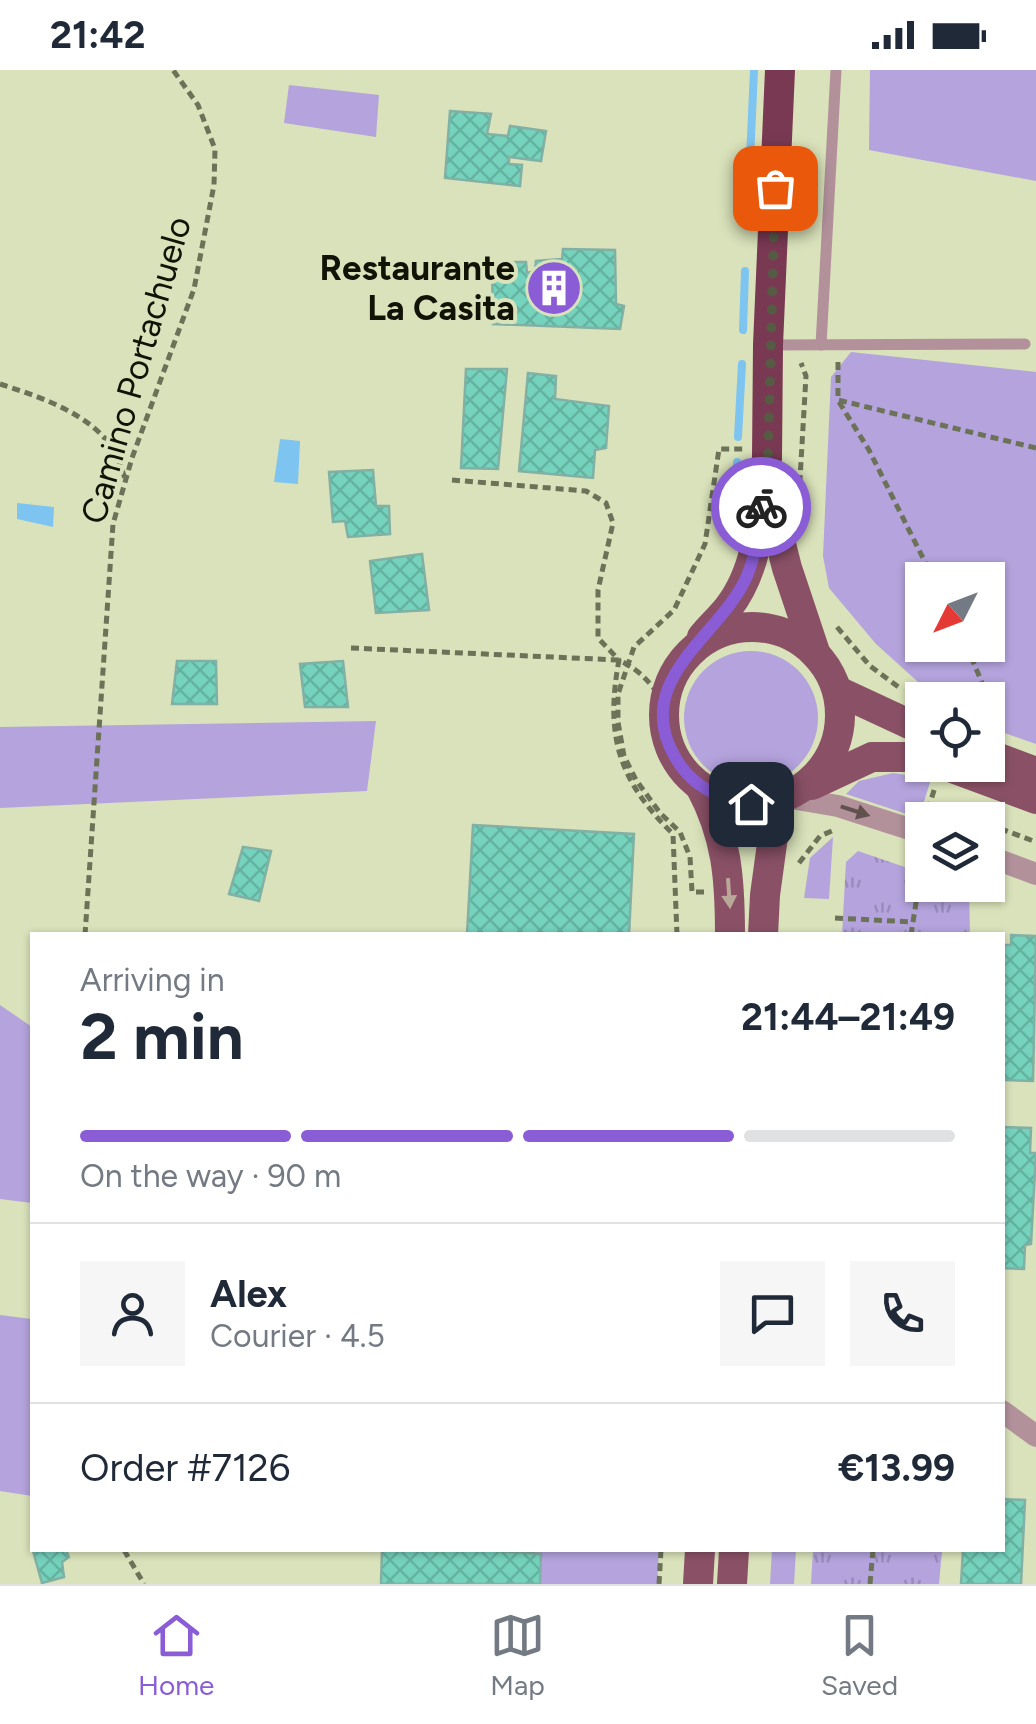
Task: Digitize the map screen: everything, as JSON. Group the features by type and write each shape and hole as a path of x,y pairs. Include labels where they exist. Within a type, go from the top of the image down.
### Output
{"highway":[{"path":"768,458 782,345 780,70"}],"main road":[{"path":"768,458 770,499 787,568 815,652"},
{"path":"768,458 748,574 730,606 682,660 670,680 664,727 671,750 682,770 700,786 724,799 751,804 786,796 872,758 905,766"},
{"path":"682,660 704,640 732,628 762,626 791,634 815,652 838,691 841,720 835,749 819,774 786,796 765,895 763,932"},
{"path":"838,691 905,722"},
{"path":"1005,760 1036,772"},
{"path":"969,782 1036,799"},
{"path":"700,786 717,818 724,846 730,932"},
{"path":"698,1584 700,1552"},
{"path":"732,1584 734,1552"}],"street":[{"path":"786,796 905,820"},
{"path":"1005,862 1036,874"},
{"path":"1005,1413 1036,1436"}],"lane":[{"path":"821,345 836,70"},
{"path":"782,345 1025,344"}],"path":[{"name":"Camino Portachuelo","path":"84,932 113,524 194,289 214,185 215,149 198,105 173,70"},
{"path":"838,344 838,400 869,450 925,562"},
{"path":"782,345 806,376 797,509"},
{"path":"0,384 42,397 86,424 112,446 126,481"},
{"path":"838,400 1036,448"},
{"path":"692,892 690,857 680,832 660,814 624,756 618,694 634,647 674,610 705,544 719,449"},
{"path":"452,480 586,491 606,502 613,523 598,590 598,638 650,681 664,704"},
{"path":"835,625 870,666 905,694"},
{"path":"351,648 620,660"},
{"path":"620,660 612,721 618,756 654,816 674,834 677,932"},
{"path":"796,874 800,861 820,836 848,828"},
{"path":"1005,830 1036,842"},
{"path":"911,932 916,902"},
{"path":"835,918 913,922"},
{"path":"125,1552 144,1584"},
{"path":"659,1584 661,1552"},
{"path":"870,1584 873,1552"}],"green space":[{"path":"870,70 1036,70 1036,181 869,150"},
{"path":"289,85 379,95 376,137 284,123"},
{"path":"851,352 1036,372 1036,744 1005,733 1005,682 918,682 876,644 829,588 823,556 831,377"},
{"path":"751,651 777,656 799,670 813,692 818,718 813,744 799,766 777,780 751,785 725,780 703,766 689,744 684,718 689,692 703,670 725,656"},
{"path":"376,721 367,791 0,808 0,727"},
{"path":"893,773 905,775 905,782 930,782 924,802 905,802 905,813 846,794 859,781"},
{"path":"833,837 829,899 804,898 810,858"},
{"path":"858,851 905,867 905,902 969,902 970,932 842,932 846,862"},
{"path":"0,1005 30,1026 30,1203 0,1199"},
{"path":"0,1315 30,1319 30,1496 0,1491"},
{"path":"514,1552 659,1552 657,1584 540,1584 541,1554"},
{"path":"772,1552 796,1552 794,1584 770,1584"},
{"path":"813,1552 942,1552 939,1584 811,1584"}],"water":[{"path":"280,439 300,441 298,484 274,482"},
{"path":"17,503 54,507 53,527 17,519"}],"building":[{"path":"450,111 491,114 487,134 508,136 510,126 546,131 541,161 509,157 509,164 522,165 520,186 445,178"},
{"name":"Restaurante La Casita","path":"563,249 615,250 616,304 624,306 620,329 493,324 492,262 526,262 527,273 535,271 536,261 562,259"},
{"path":"466,369 507,369 498,469 461,468"},
{"path":"528,373 556,376 555,399 609,406 606,448 595,450 593,478 519,471"},
{"path":"373,470 376,506 389,506 390,534 348,537 345,521 333,522 329,472"},
{"path":"422,554 429,610 376,613 370,561"},
{"path":"177,661 216,661 217,704 172,704"},
{"path":"343,661 348,707 305,707 300,664"},
{"path":"473,825 634,834 629,932 467,932"},
{"path":"243,847 271,851 259,901 229,894"},
{"path":"1011,935 1036,936 1033,1081 1005,1080 1005,945 1011,945"},
{"path":"1005,1127 1031,1128 1030,1153 1036,1153 1031,1244 1025,1245 1024,1269 1005,1268"},
{"path":"1005,1499 1025,1500 1021,1584 961,1584 963,1552 1005,1552"},
{"path":"33,1552 67,1552 69,1557 62,1562 64,1577 42,1583"},
{"path":"382,1552 541,1554 540,1584 381,1584"}],"waterway":[{"path":"747,226 754,70"},
{"path":"743,330 745,271"},
{"path":"738,437 742,364"},
{"path":"735,511 737,462"}],"way so far":[{"path":"761,507 768,458 775,188"}],"place":[{"name":"Restaurante La Casita","path":"554,288"}],"route":[{"path":"751,804 724,799 682,770 664,727 664,704 670,680 682,660 730,606 748,574 761,507"}]}
